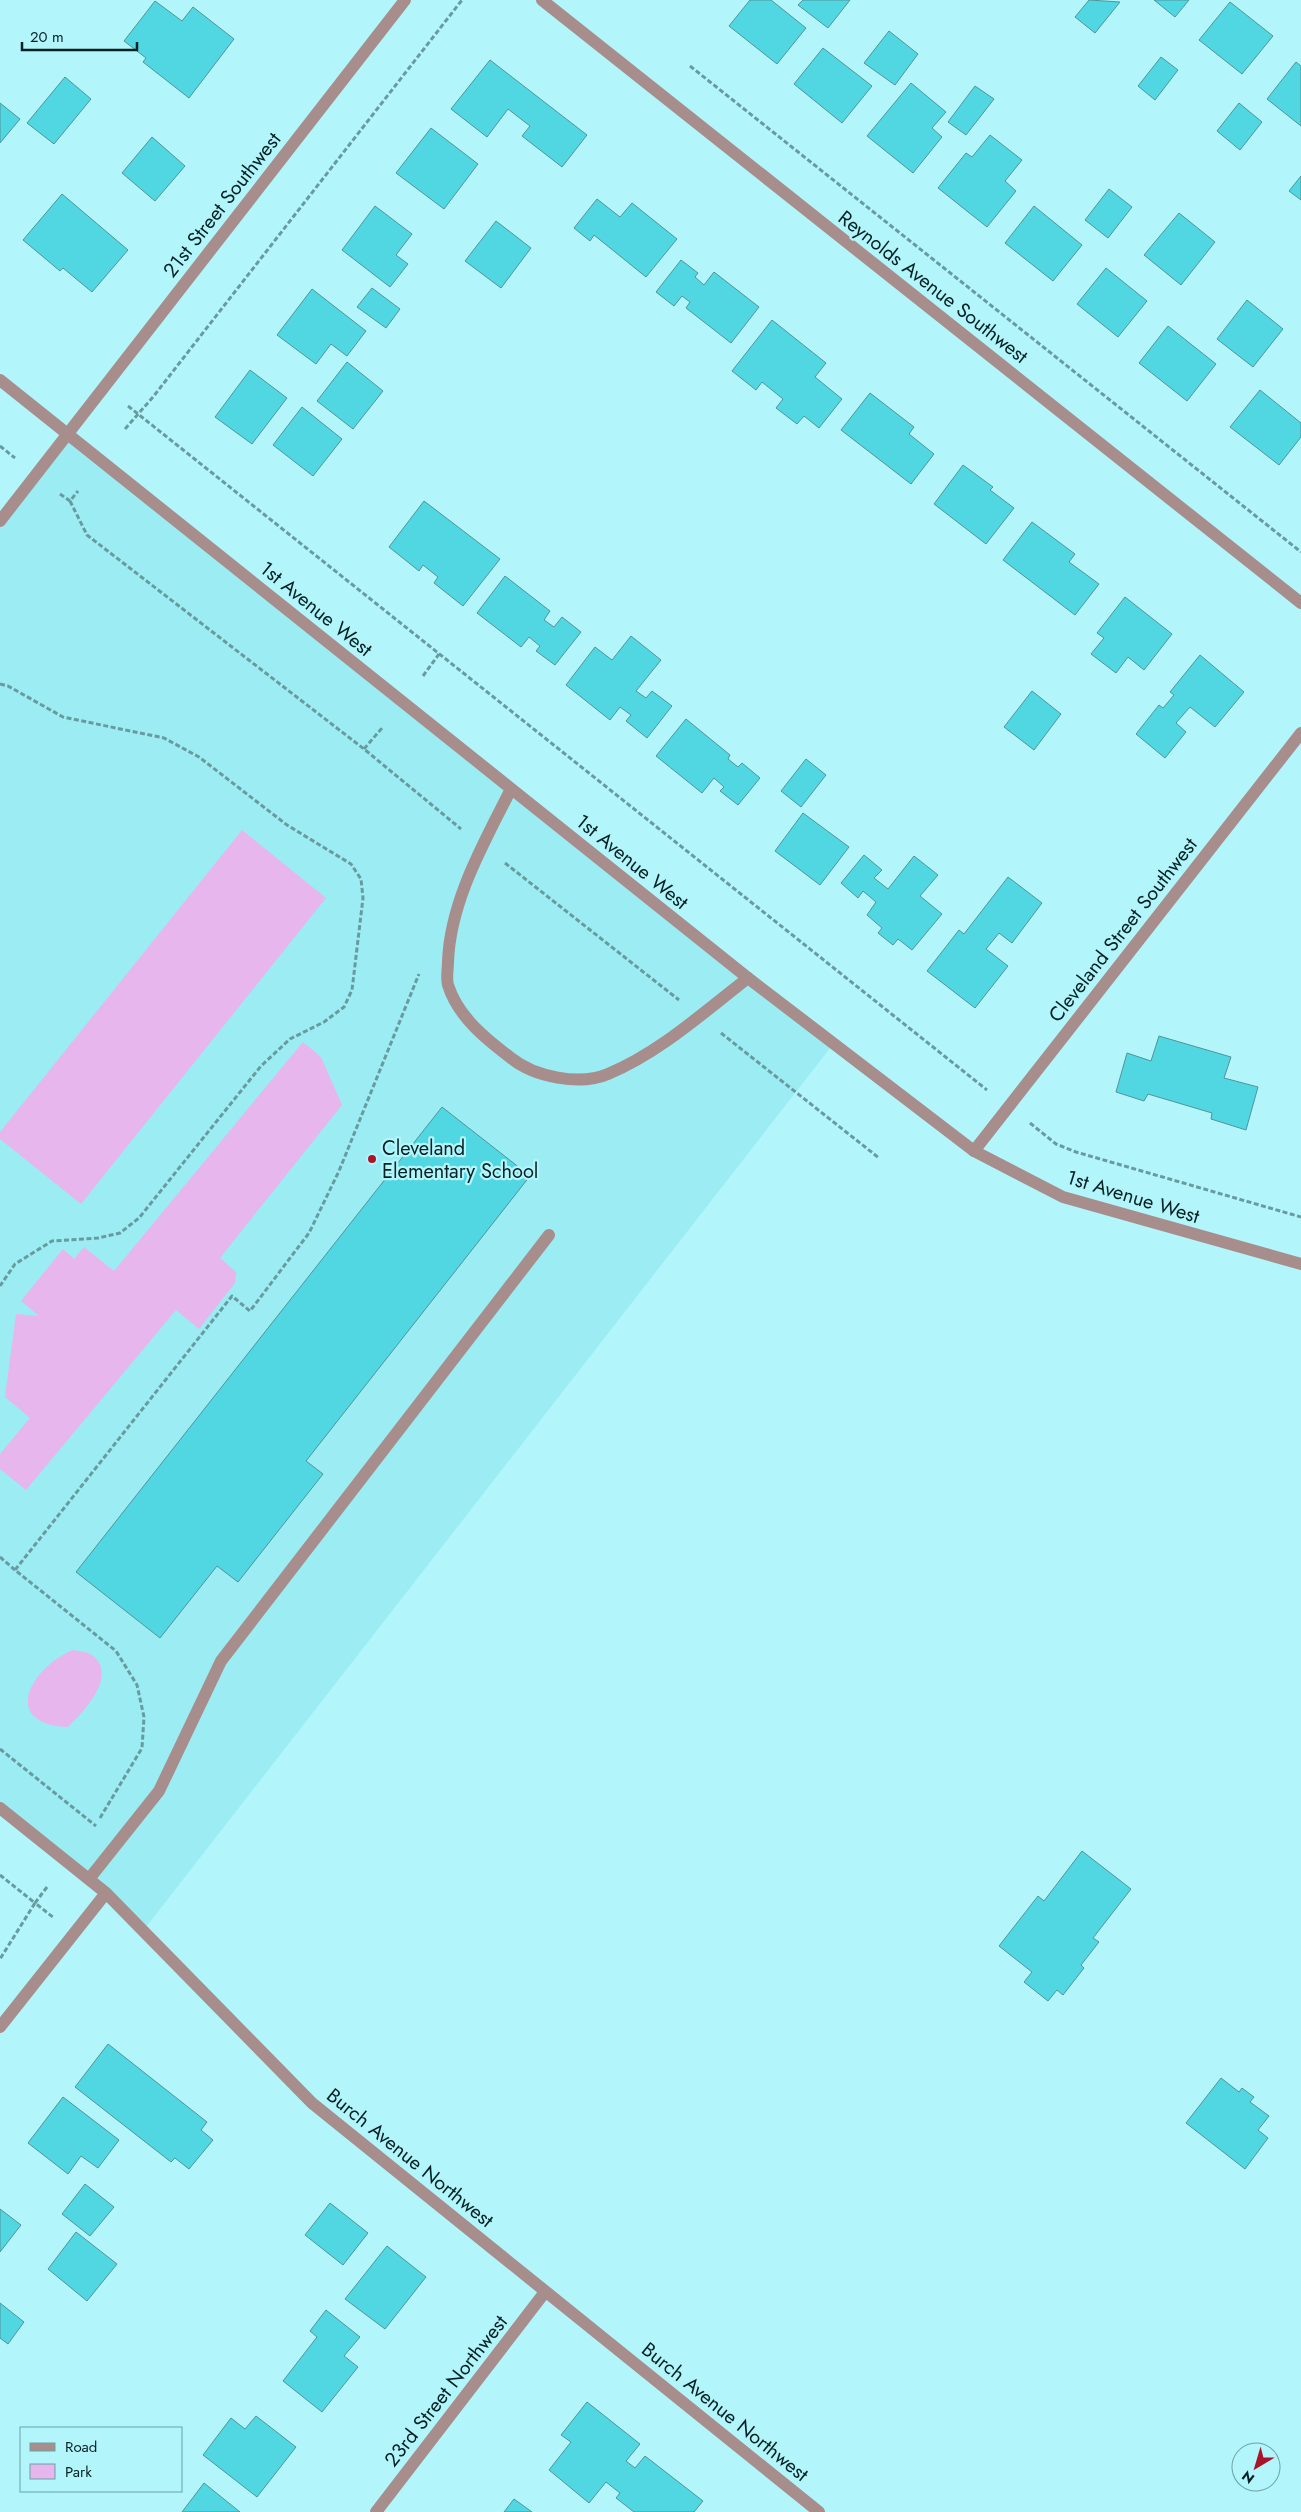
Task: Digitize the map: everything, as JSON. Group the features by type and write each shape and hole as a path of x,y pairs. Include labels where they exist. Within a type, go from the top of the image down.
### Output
{"street":[{"name":"21st Street Southwest","path":"0,521 405,0"},
{"name":"Reynolds Avenue Southwest","path":"542,0 1301,603"},
{"name":"1st Avenue West","path":"0,380 748,978 974,1151 1063,1198 1301,1264"},
{"name":"Cleveland Street Southwest","path":"974,1151 1301,733"},
{"path":"512,789 483,845 459,904 448,945 447,984 461,1010 482,1035 516,1062 540,1075 570,1080 606,1075 653,1050 748,978"},
{"path":"89,1880 159,1790 221,1661 549,1235"},
{"name":"Burch Avenue Northwest","path":"0,1808 106,1893 312,2103 819,2512"},
{"path":"0,2027 106,1893"},
{"name":"23rd Street Northwest","path":"376,2512 545,2292"}],"path":[{"path":"125,429 462,0"},
{"path":"690,66 1301,552"},
{"path":"128,406 1056,1144 1076,1152 1301,1217"},
{"path":"0,446 15,458"},
{"path":"70,501 78,491"},
{"path":"60,494 70,501 87,535 364,749 879,1158"},
{"path":"423,676 439,654"},
{"path":"0,684 8,686 63,717 164,738 199,757 287,825 351,864 361,879 362,898 352,990 344,1007 324,1022 290,1039 261,1066 140,1218 120,1233 98,1238 52,1241 15,1264 0,1286"},
{"path":"364,749 382,728"},
{"path":"459,837 462,828"},
{"path":"16,1570 232,1296 250,1311 309,1233 339,1171 420,969"},
{"path":"0,1557 116,1651 137,1685 144,1717 142,1748 92,1831"},
{"path":"0,1749 96,1826"},
{"path":"0,1875 74,1933"},
{"path":"0,1959 47,1887"}],"shaded area":[{"name":"Cleveland Elementary School","path":"68,433 834,1043 143,1931 0,1808 0,521"}],"green space":[{"path":"242,830 326,898 81,1204 0,1139 0,1132"},
{"path":"303,1042 321,1057 342,1105 220,1258 236,1272 235,1283 199,1329 176,1310 26,1490 0,1469 0,1454 30,1418 5,1397 16,1314 39,1316 21,1301 63,1249 74,1259 84,1247 114,1271"},
{"path":"73,1650 92,1655 99,1664 102,1673 100,1683 89,1703 68,1727 47,1724 34,1716 28,1706 29,1694 35,1681 45,1669 58,1658"}],"building":[{"path":"750,0 771,0 806,28 777,64 729,26"},
{"path":"803,0 850,0 828,28 798,5"},
{"path":"1089,0 1120,2 1095,33 1075,17"},
{"path":"1154,0 1189,0 1175,17"},
{"path":"155,1 182,21 193,7 234,39 189,98 143,62 146,58 124,41"},
{"path":"1230,2 1273,36 1242,74 1199,40"},
{"path":"889,31 918,54 895,85 864,63"},
{"path":"823,48 872,86 842,123 794,84"},
{"path":"1161,57 1178,70 1155,100 1138,86"},
{"path":"490,60 587,135 562,167 522,136 530,126 508,109 487,137 451,109"},
{"path":"1296,62 1301,66 1301,126 1267,99"},
{"path":"65,77 91,99 54,144 27,123"},
{"path":"911,83 946,112 932,128 942,137 913,173 867,136"},
{"path":"975,86 994,99 966,135 948,122"},
{"path":"0,103 20,119 0,143"},
{"path":"1239,103 1262,122 1240,150 1217,131"},
{"path":"431,128 478,164 444,209 396,173"},
{"path":"990,135 1022,160 1005,181 1016,191 987,227 938,188 966,153 972,157"},
{"path":"152,137 185,166 155,201 122,173"},
{"path":"1301,176 1301,200 1289,191"},
{"path":"1109,189 1132,207 1108,238 1085,220"},
{"path":"62,194 128,250 92,292 63,268 60,271 23,240"},
{"path":"597,199 620,217 632,203 677,239 646,277 594,235 590,241 574,228"},
{"path":"375,206 412,234 396,255 408,264 390,287 342,250"},
{"path":"1034,206 1082,245 1053,281 1005,243"},
{"path":"1179,213 1215,242 1181,285 1144,255"},
{"path":"496,221 531,248 501,288 465,261"},
{"path":"681,260 698,273 695,277 704,285 714,272 759,307 731,343 686,308 690,302 682,296 674,306 656,292"},
{"path":"1106,268 1147,301 1118,337 1077,304"},
{"path":"372,288 400,309 386,328 357,307"},
{"path":"312,289 366,331 347,356 331,344 316,364 277,335"},
{"path":"1247,300 1283,329 1253,367 1217,339"},
{"path":"772,320 826,363 815,377 842,399 819,428 804,416 797,424 776,408 783,399 762,382 756,390 732,371"},
{"path":"1168,326 1216,364 1187,401 1139,363"},
{"path":"347,362 383,391 353,429 317,401"},
{"path":"250,370 287,398 252,444 215,417"},
{"path":"1260,390 1301,423 1301,437 1279,465 1230,427"},
{"path":"870,393 914,427 909,434 934,454 911,484 841,430"},
{"path":"302,407 342,439 313,476 273,445"},
{"path":"963,465 993,487 990,490 1014,508 986,544 934,504"},
{"path":"424,501 500,559 463,606 434,583 438,577 423,565 419,571 389,547"},
{"path":"1032,522 1075,554 1069,562 1099,584 1075,615 1003,560"},
{"path":"505,576 550,611 544,620 554,627 562,617 581,632 555,665 536,651 540,646 529,637 521,647 477,613"},
{"path":"1125,597 1172,634 1144,670 1128,657 1116,673 1091,654 1104,638 1097,633"},
{"path":"631,636 661,660 636,691 646,698 652,691 672,706 647,738 626,721 631,715 620,707 610,720 566,685 595,647 612,660"},
{"path":"1200,655 1244,692 1215,727 1190,707 1176,723 1186,732 1165,758 1136,734 1159,705 1163,708 1174,695 1170,692"},
{"path":"1032,691 1061,714 1034,750 1004,727"},
{"path":"686,719 730,755 728,759 738,767 742,763 760,778 738,805 720,791 724,787 714,778 702,793 656,756"},
{"path":"806,759 826,775 801,807 781,791"},
{"path":"803,813 849,847 820,885 775,851"},
{"path":"864,855 882,870 874,878 888,889 914,856 938,875 920,896 942,914 912,950 898,939 893,945 878,933 882,928 867,915 876,902 863,891 858,898 841,883"},
{"path":"1008,877 1042,903 1012,943 999,933 986,949 1008,966 975,1008 927,971 959,930 964,934"},
{"path":"1159,1036 1231,1057 1224,1078 1258,1087 1246,1130 1211,1119 1212,1113 1148,1094 1144,1101 1116,1092 1127,1053 1151,1061"},
{"path":"442,1107 530,1176 306,1461 323,1474 238,1582 217,1566 160,1638 76,1572"},
{"path":"1082,1851 1131,1889 1093,1938 1099,1942 1081,1965 1084,1968 1063,1995 1057,1990 1048,2001 1024,1982 1032,1972 999,1946 1038,1896 1044,1901"},
{"path":"108,2044 207,2122 201,2130 213,2140 189,2169 175,2158 171,2162 75,2087"},
{"path":"1221,2078 1239,2092 1242,2088 1254,2097 1250,2102 1269,2116 1258,2130 1268,2138 1245,2169 1186,2123"},
{"path":"63,2097 119,2140 98,2168 81,2156 68,2174 28,2143"},
{"path":"85,2184 114,2207 90,2236 62,2214"},
{"path":"330,2203 368,2233 343,2265 305,2235"},
{"path":"0,2209 21,2225 0,2252"},
{"path":"76,2232 117,2264 87,2301 48,2269"},
{"path":"387,2246 426,2277 385,2329 345,2299"},
{"path":"0,2303 24,2322 8,2344 0,2338"},
{"path":"326,2310 360,2337 344,2356 358,2367 322,2412 283,2381 317,2337 310,2331"},
{"path":"587,2402 640,2444 626,2461 635,2468 645,2456 703,2501 694,2512 634,2512 616,2498 620,2493 606,2482 589,2503 549,2470 571,2442 561,2435"},
{"path":"256,2416 296,2447 257,2497 203,2455 231,2418 245,2429"},
{"path":"204,2483 240,2512 182,2512"},
{"path":"514,2499 532,2512 504,2512"}],"place":[{"name":"Cleveland Elementary School","path":"372,1159"}]}
